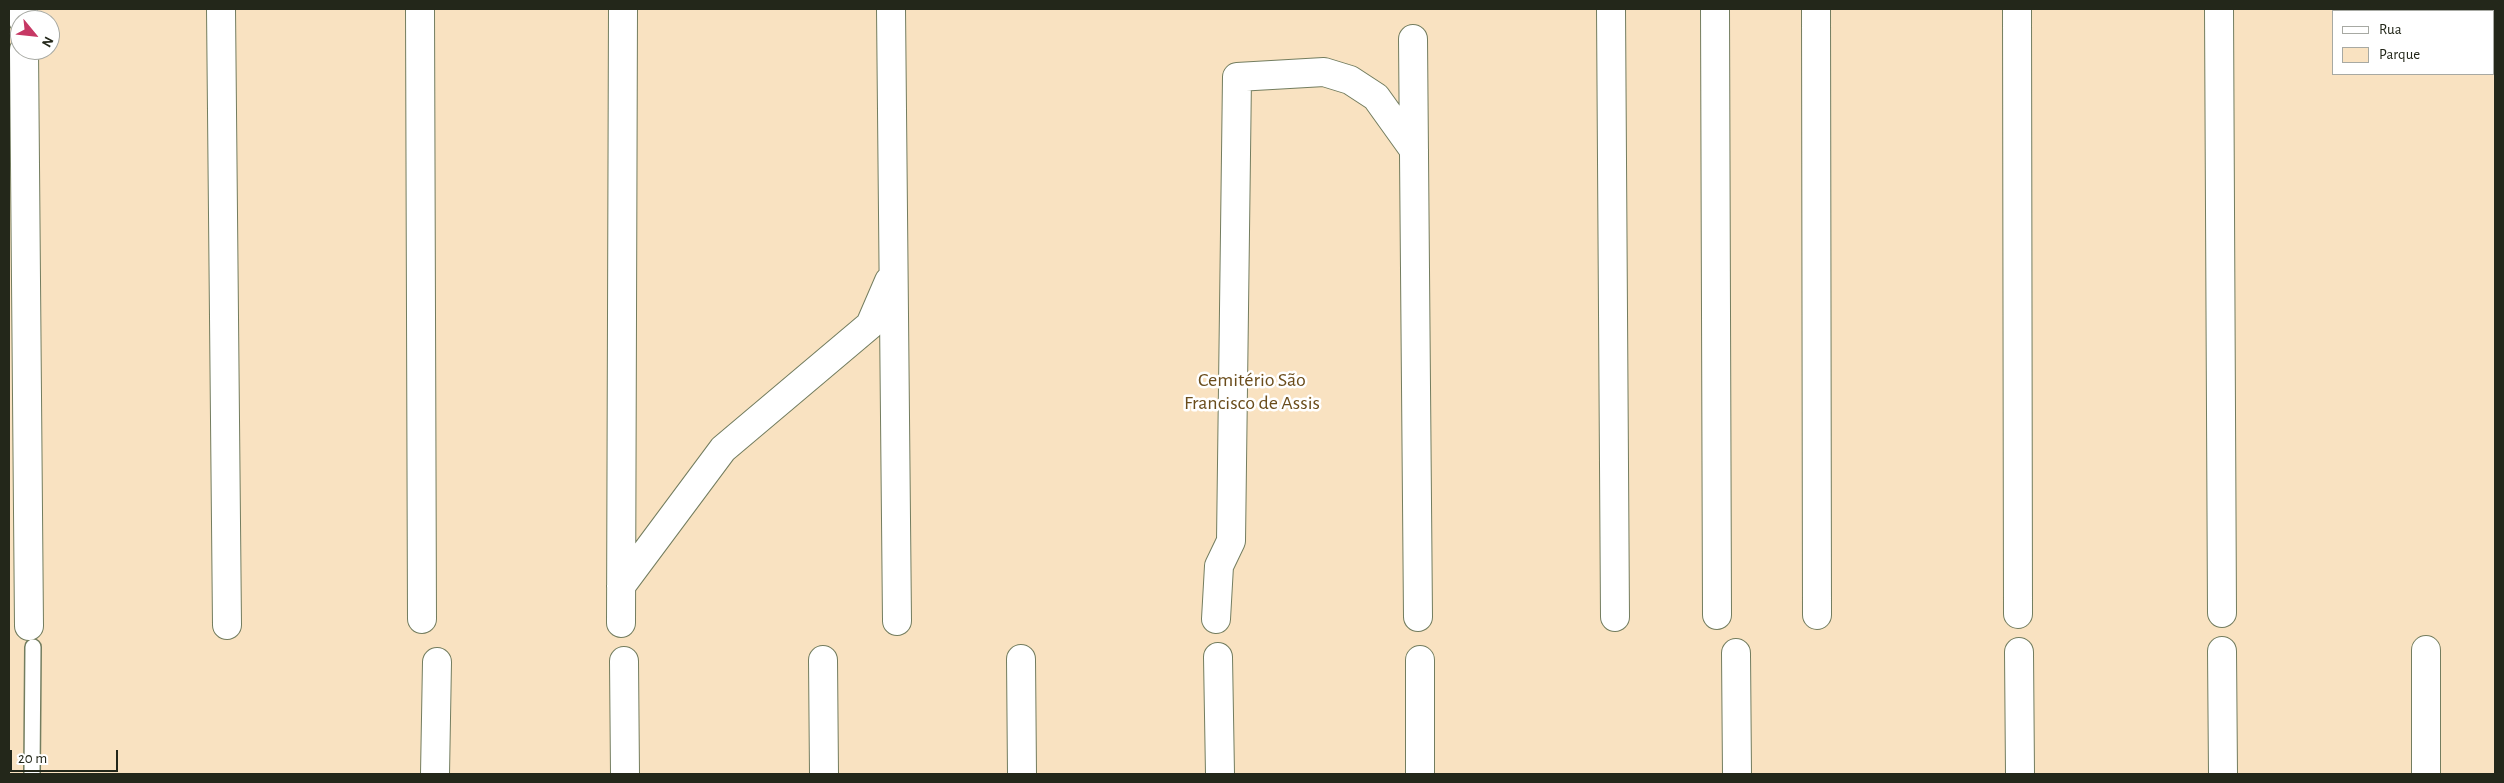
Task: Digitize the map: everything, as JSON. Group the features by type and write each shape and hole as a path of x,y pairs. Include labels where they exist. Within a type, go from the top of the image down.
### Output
{"street":[{"path":"221,9 227,626"},
{"path":"420,9 422,619"},
{"path":"621,623 622,9"},
{"path":"891,9 897,621"},
{"path":"1611,9 1615,617"},
{"path":"1715,9 1717,615"},
{"path":"1816,9 1817,615"},
{"path":"2017,9 2018,614"},
{"path":"2219,9 2222,613"},
{"path":"1413,40 1418,617"},
{"path":"24,60 31,636"},
{"path":"1216,619 1219,566 1231,540 1238,77 1324,72 1350,80 1376,97 1414,150"},
{"path":"622,586 723,449 870,324 894,271"},
{"path":"2426,650 2426,774"},
{"path":"2222,651 2223,774"},
{"path":"2019,652 2020,774"},
{"path":"1736,653 1737,774"},
{"path":"1218,657 1220,774"},
{"path":"1022,659 1022,774"},
{"path":"823,660 824,774"},
{"path":"1420,660 1420,774"},
{"path":"624,661 625,774"},
{"path":"434,774 436,662"}],"lane":[{"path":"31,636 32,774"}],"green space":[{"name":"Cemitério São Francisco de Assis","path":"9,9 2495,9 2495,774 9,774"}]}
